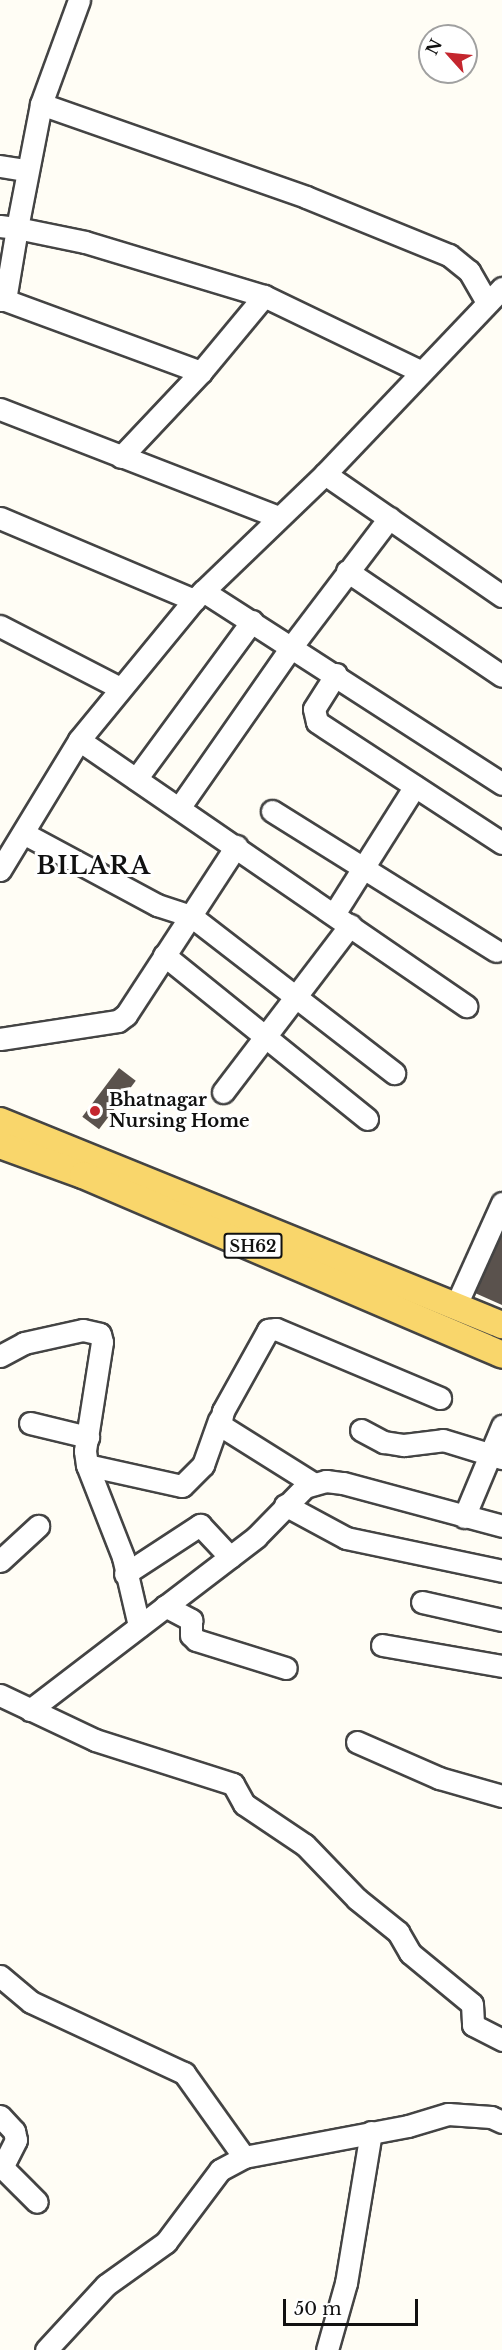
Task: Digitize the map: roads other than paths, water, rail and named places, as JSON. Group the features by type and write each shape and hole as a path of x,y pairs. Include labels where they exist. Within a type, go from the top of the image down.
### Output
{"main road":[{"path":"0,1121 502,1325"},
{"name":"SH62","path":"0,1145 271,1254 502,1355"}],"street":[{"path":"79,0 41,104 26,171 9,227 3,300 201,372"},
{"path":"0,870 25,834 79,740 120,687 199,596 278,517 325,474 420,371 495,295 449,255 306,197 41,104"},
{"path":"0,166 26,171"},
{"path":"9,227 85,242 264,296 420,371"},
{"path":"121,457 201,372 264,296"},
{"path":"0,409 278,517"},
{"path":"325,474 502,596"},
{"path":"179,808 292,646 389,518"},
{"path":"1,523 199,596 252,621 502,784"},
{"path":"347,571 502,676"},
{"path":"136,779 252,621"},
{"path":"0,626 120,687"},
{"path":"336,674 312,716 502,843"},
{"path":"79,740 466,1006"},
{"path":"223,1092 294,996 342,920 364,868 415,786"},
{"path":"272,811 496,951"},
{"path":"25,834 157,906 191,916 394,1073"},
{"path":"0,1039 118,1021 191,916 236,846"},
{"path":"164,955 266,1035 367,1119"},
{"path":"456,1305 502,1203"},
{"path":"87,1466 182,1486 203,1465 219,1419 268,1329 276,1329 440,1398"},
{"path":"0,1356 24,1343 83,1330 100,1334 102,1342 88,1437 87,1466 123,1557 125,1574 139,1626"},
{"path":"219,1419 224,1429 314,1484"},
{"path":"30,1423 88,1437"},
{"path":"464,1516 496,1456 502,1426"},
{"path":"361,1430 384,1442 404,1445 443,1440 496,1456"},
{"path":"30,1710 256,1537 305,1487 314,1484 344,1483 502,1526"},
{"path":"285,1505 346,1538 502,1571"},
{"path":"125,1574 200,1525 230,1557"},
{"path":"0,1561 38,1526"},
{"path":"422,1602 502,1620"},
{"path":"165,1606 191,1620 191,1635 196,1640 286,1668"},
{"path":"381,1646 502,1666"},
{"path":"0,1695 95,1740 233,1784 244,1804 305,1845 357,1899 398,1932 410,1953 472,2004 473,2025 502,2040"},
{"path":"357,1742 439,1778 502,1796"},
{"path":"0,1976 31,2002 184,2073 244,2157"},
{"path":"46,2350 64,2326 106,2285 166,2242 220,2170 244,2157 448,2114 490,2118 502,2122"},
{"path":"0,2116 14,2131 16,2140 3,2168 37,2202"},
{"path":"327,2350 346,2283 370,2132"}],"place":[{"name":"Bhatnagar Nursing Home","path":"95,1111"}],"district":[{"name":"BILARA","path":"94,866"}]}
